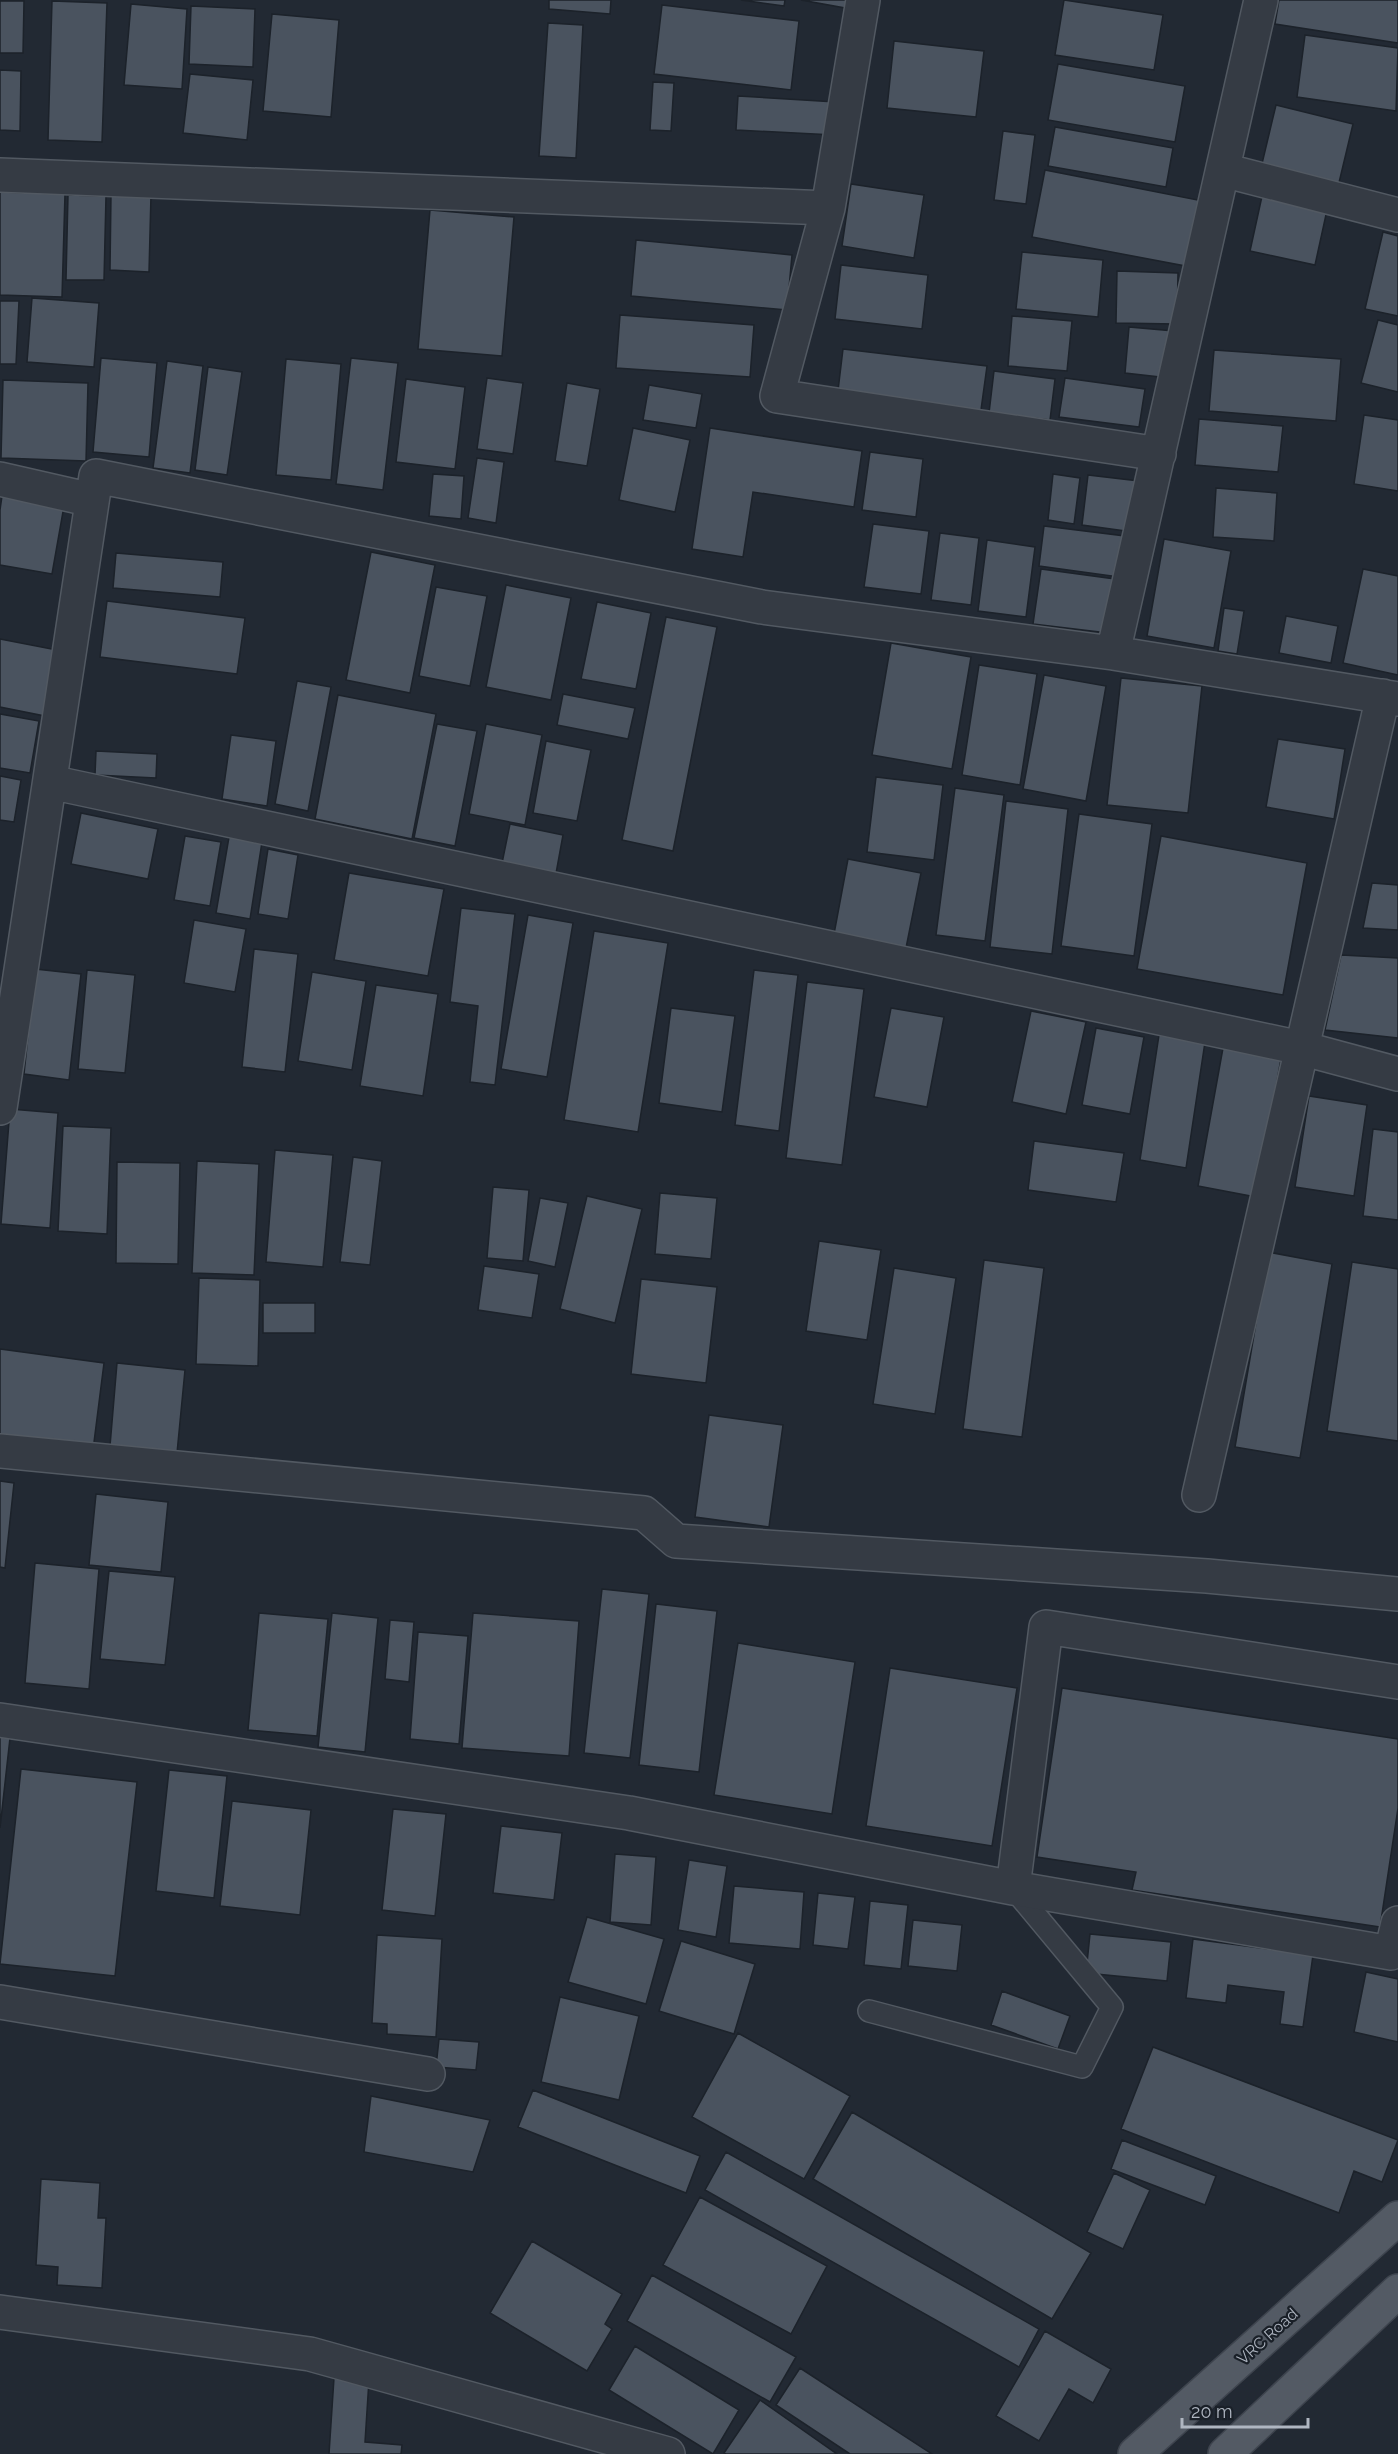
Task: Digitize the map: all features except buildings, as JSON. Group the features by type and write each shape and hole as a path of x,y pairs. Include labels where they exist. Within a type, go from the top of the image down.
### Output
{"main road":[{"name":"VRC Road","path":"1134,2454 1398,2217"},
{"path":"1225,2454 1398,2291"}],"street":[{"path":"863,0 828,208 777,396 1159,454"},
{"path":"1113,653 1261,0"},
{"path":"1223,170 1398,216"},
{"path":"0,176 828,208"},
{"path":"0,1108 3,1072 96,476 762,607 1113,653 1390,698 1301,1048 1199,1495"},
{"path":"0,479 92,500"},
{"path":"50,782 1301,1048 1398,1074"},
{"path":"0,1451 644,1513 676,1540 1207,1576 1398,1594"},
{"path":"1013,1888 1046,1627 1398,1682"},
{"path":"0,1720 629,1814 1013,1888 1391,1953 1398,1923"},
{"path":"0,2002 428,2074"},
{"path":"0,2312 310,2354 668,2454"}],"lane":[{"path":"869,2011 1082,2067 1112,2007 1013,1888"}]}
